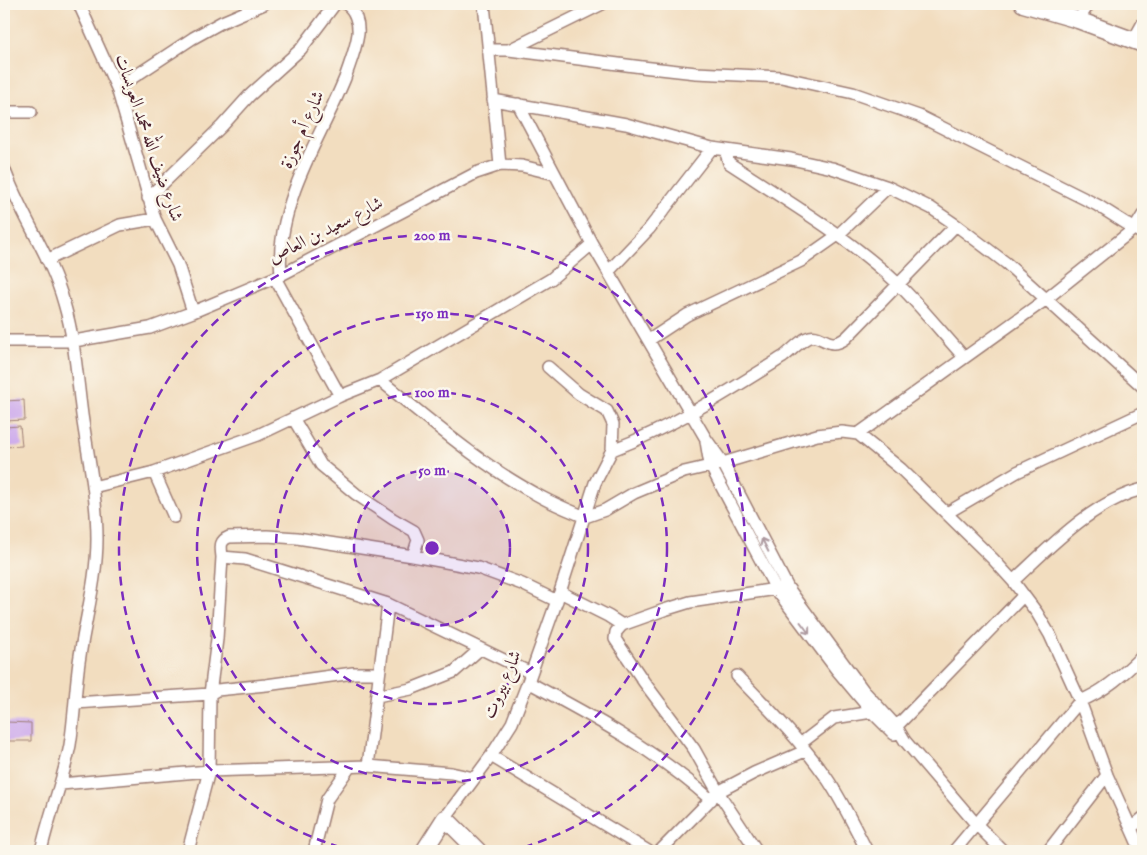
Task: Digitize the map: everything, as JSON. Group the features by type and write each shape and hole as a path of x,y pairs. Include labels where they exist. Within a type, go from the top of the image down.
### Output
{"street":[{"name":"شارع ضيف الله محمد العويسات","path":"79,4 117,88 155,220 178,265 194,312"},
{"path":"117,88 222,22 264,4"},
{"path":"148,198 222,126 249,96 301,49 335,4"},
{"name":"شارع أم جوزة","path":"278,276 282,233 295,188 328,117 354,54 358,33 356,18 346,4"},
{"path":"484,4 500,165 522,166 555,174"},
{"path":"509,50 602,4"},
{"path":"1078,20 1089,4"},
{"path":"1030,5 1078,20 1140,44 1143,23"},
{"path":"488,50 509,50 696,73 780,78 853,93 918,116 1072,193 1139,231"},
{"path":"493,100 626,124 712,148 832,168 888,188 931,208 956,224 1028,282 1143,387"},
{"path":"518,104 592,244 706,440 723,463 782,588 904,741 976,824 1003,851"},
{"path":"4,112 31,112"},
{"path":"608,272 649,229 712,148"},
{"path":"725,150 729,163 838,235 867,257 898,284 964,358"},
{"name":"شارع سعيد بن العاص","path":"4,341 74,341 150,328 194,312 278,276 476,173 500,165"},
{"path":"4,168 12,192 48,260 64,300 74,341 93,487 97,539 93,586 78,669 70,744 61,784 41,851"},
{"path":"649,340 687,315 801,261 838,235 888,188"},
{"path":"858,434 1139,231 1143,216"},
{"path":"48,260 120,225 155,220"},
{"path":"548,367 578,394 607,411 613,424 612,450 649,434 726,392 784,356 807,338 814,336 833,344 839,343 956,224"},
{"path":"93,487 154,472 258,435 340,396 380,380 551,279 592,244"},
{"path":"278,276 340,396"},
{"path":"380,380 490,466 543,498 585,517 605,510 634,493 684,472 723,463 817,435 842,432 858,434 901,469 1013,581 1024,595 1050,635 1080,701 1107,775 1141,851"},
{"path":"947,514 1017,472 1143,413"},
{"path":"293,418 322,465 356,494 393,520 414,531 418,540 413,556"},
{"path":"706,440 710,465 782,588 836,669 872,712 894,729"},
{"name":"شارع بيروت","path":"424,851 512,723 559,596 595,483 612,450"},
{"path":"154,472 174,517"},
{"path":"1013,581 1060,538 1087,518 1115,500 1143,489"},
{"path":"188,851 208,771 210,694 217,639 222,557 221,543 224,540 230,537 267,536 297,538 478,568 559,596 608,616 622,625"},
{"path":"222,557 245,559 388,604 480,649 628,738 715,796"},
{"path":"757,851 715,796 694,749 644,682 615,639 616,632 622,625 690,602 782,588"},
{"path":"894,729 1024,595"},
{"path":"368,766 388,604"},
{"path":"377,696 411,689 454,672 480,649"},
{"path":"954,851 1080,701 1107,687 1143,655"},
{"path":"75,703 210,694 217,690 266,686 353,673 380,673"},
{"path":"737,676 803,747 836,794 867,851"},
{"path":"660,851 715,796 754,772 803,747 834,718 872,712"},
{"path":"491,756 648,851"},
{"path":"61,784 208,771 368,766 451,773 474,778"},
{"path":"314,851 326,799 349,768"},
{"path":"1048,851 1107,775"},
{"path":"445,818 477,851"},
{"path":"1131,828 1143,818"}],"building":[{"path":"24,400 25,420 4,421 4,401"},
{"path":"20,426 22,446 4,447 4,427"},
{"path":"7,722 31,723 31,741 7,741"}]}
